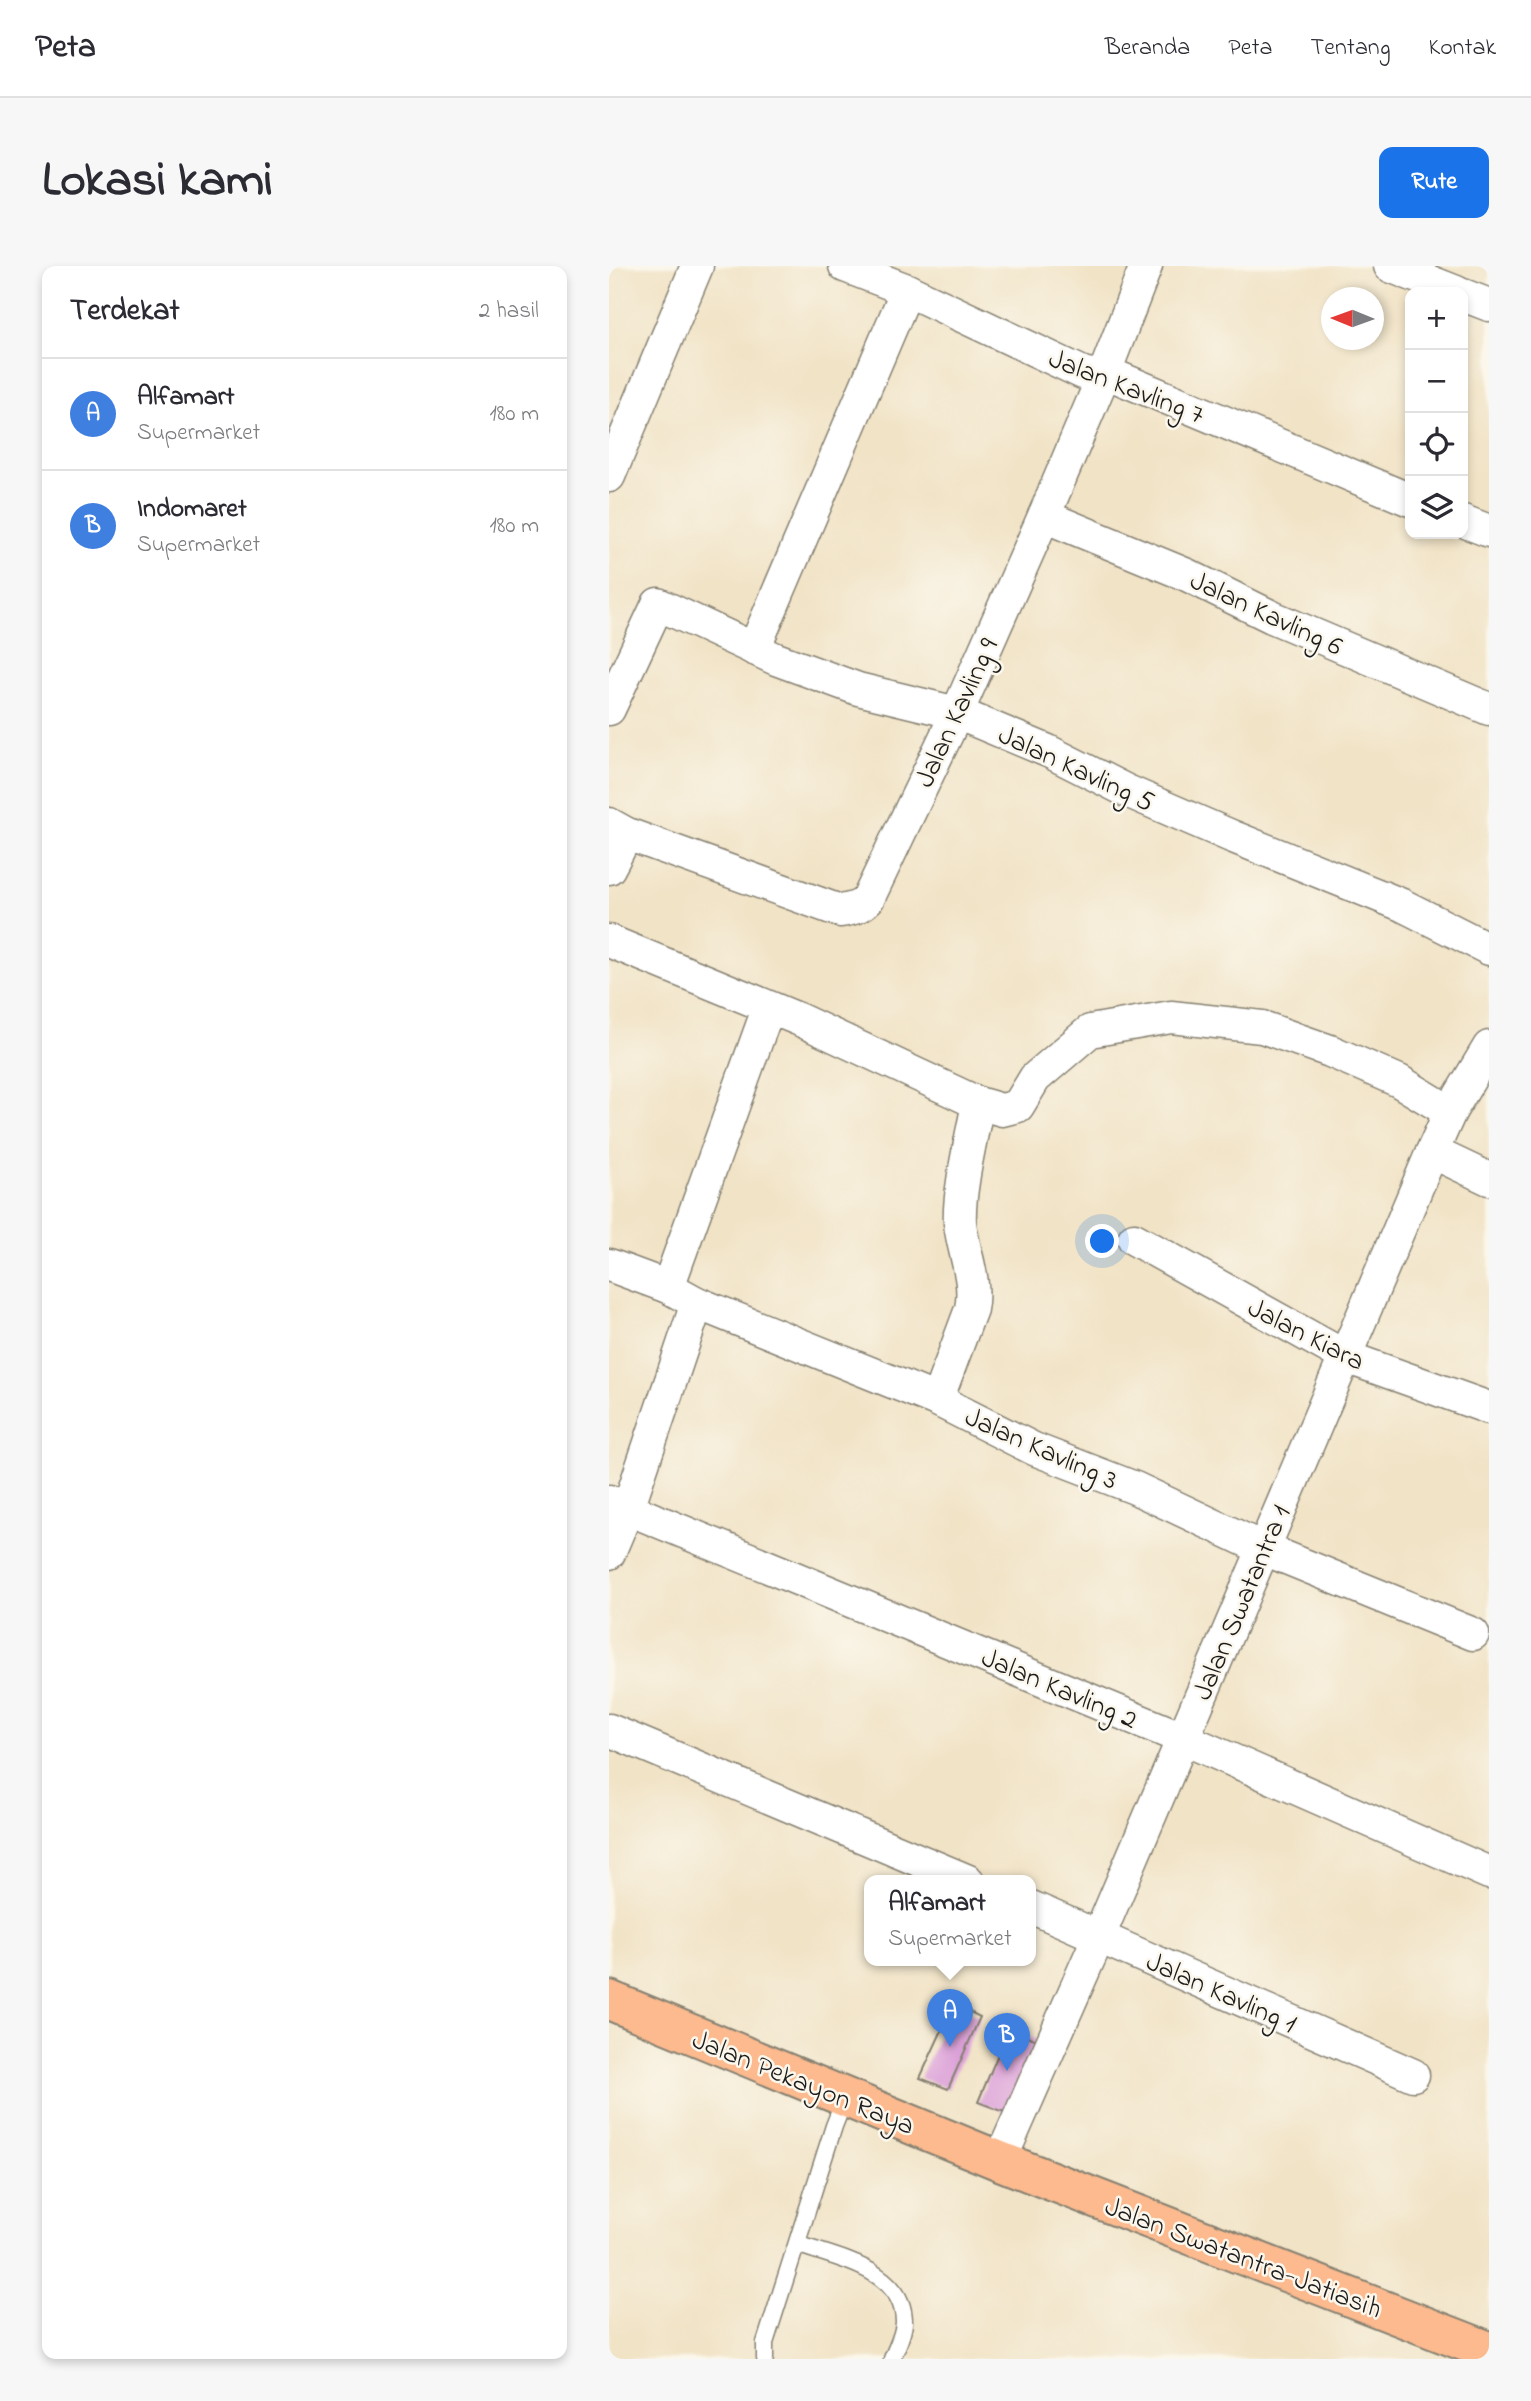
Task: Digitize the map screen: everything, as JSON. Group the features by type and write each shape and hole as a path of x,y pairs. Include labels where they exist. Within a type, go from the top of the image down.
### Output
{"main road":[{"name":"Jalan Pekayon Raya","path":"609,2000 1000,2161"},
{"name":"Jalan Swatantra-Jatiasih","path":"1000,2161 1489,2351"}],"street":[{"path":"609,477 697,266"},
{"name":"Jalan Kavling 7","path":"845,266 907,290 1083,373 1092,375 1105,372 1405,498"},
{"name":"Jalan Kavling 9","path":"618,829 839,911 854,909 868,899 957,713 1044,516 1146,266"},
{"path":"1390,266 1443,287"},
{"path":"754,649 907,290"},
{"path":"1468,297 1489,305"},
{"name":"Jalan Kavling 6","path":"1044,516 1187,575 1272,617 1489,709"},
{"path":"1468,522 1489,531"},
{"name":"Jalan Kavling 5","path":"609,709 658,604 754,649 858,689 957,713 1048,751 1126,791 1402,905 1489,949"},
{"path":"609,868 618,829"},
{"path":"609,941 768,1009 798,1019 978,1103 1002,1110 1017,1106 1035,1078 1090,1031 1171,1017 1262,1027 1330,1051 1399,1081 1450,1112"},
{"path":"669,1287 768,1009"},
{"name":"Jalan Swatantra 1","path":"1000,2161 1099,1936 1432,1152 1450,1112 1489,1047"},
{"path":"937,1400 974,1295 960,1222 978,1103"},
{"path":"1432,1152 1489,1179"},
{"name":"Jalan Kiara","path":"1134,1239 1346,1357 1489,1408"},
{"name":"Jalan Kavling 3","path":"609,1265 669,1287 697,1303 937,1400 1034,1449 1135,1488 1262,1548 1473,1634"},
{"path":"609,1553 618,1504 697,1303"},
{"name":"Jalan Kavling 2","path":"618,1504 1182,1738 1489,1872"},
{"path":"609,1730 954,1875"},
{"name":"Jalan Kavling 1","path":"1036,1909 1413,2075"}],"lane":[{"path":"765,2359 765,2343 845,2097"},
{"path":"797,2244 876,2273 898,2294 904,2324 892,2359"}],"building":[{"path":"954,2004 980,2017 948,2089 920,2078"},
{"path":"1009,2028 1037,2040 1007,2113 978,2102"}],"place":[{"name":"Alfamart","path":"950,2047"},
{"name":"Indomaret","path":"1007,2071"}]}
